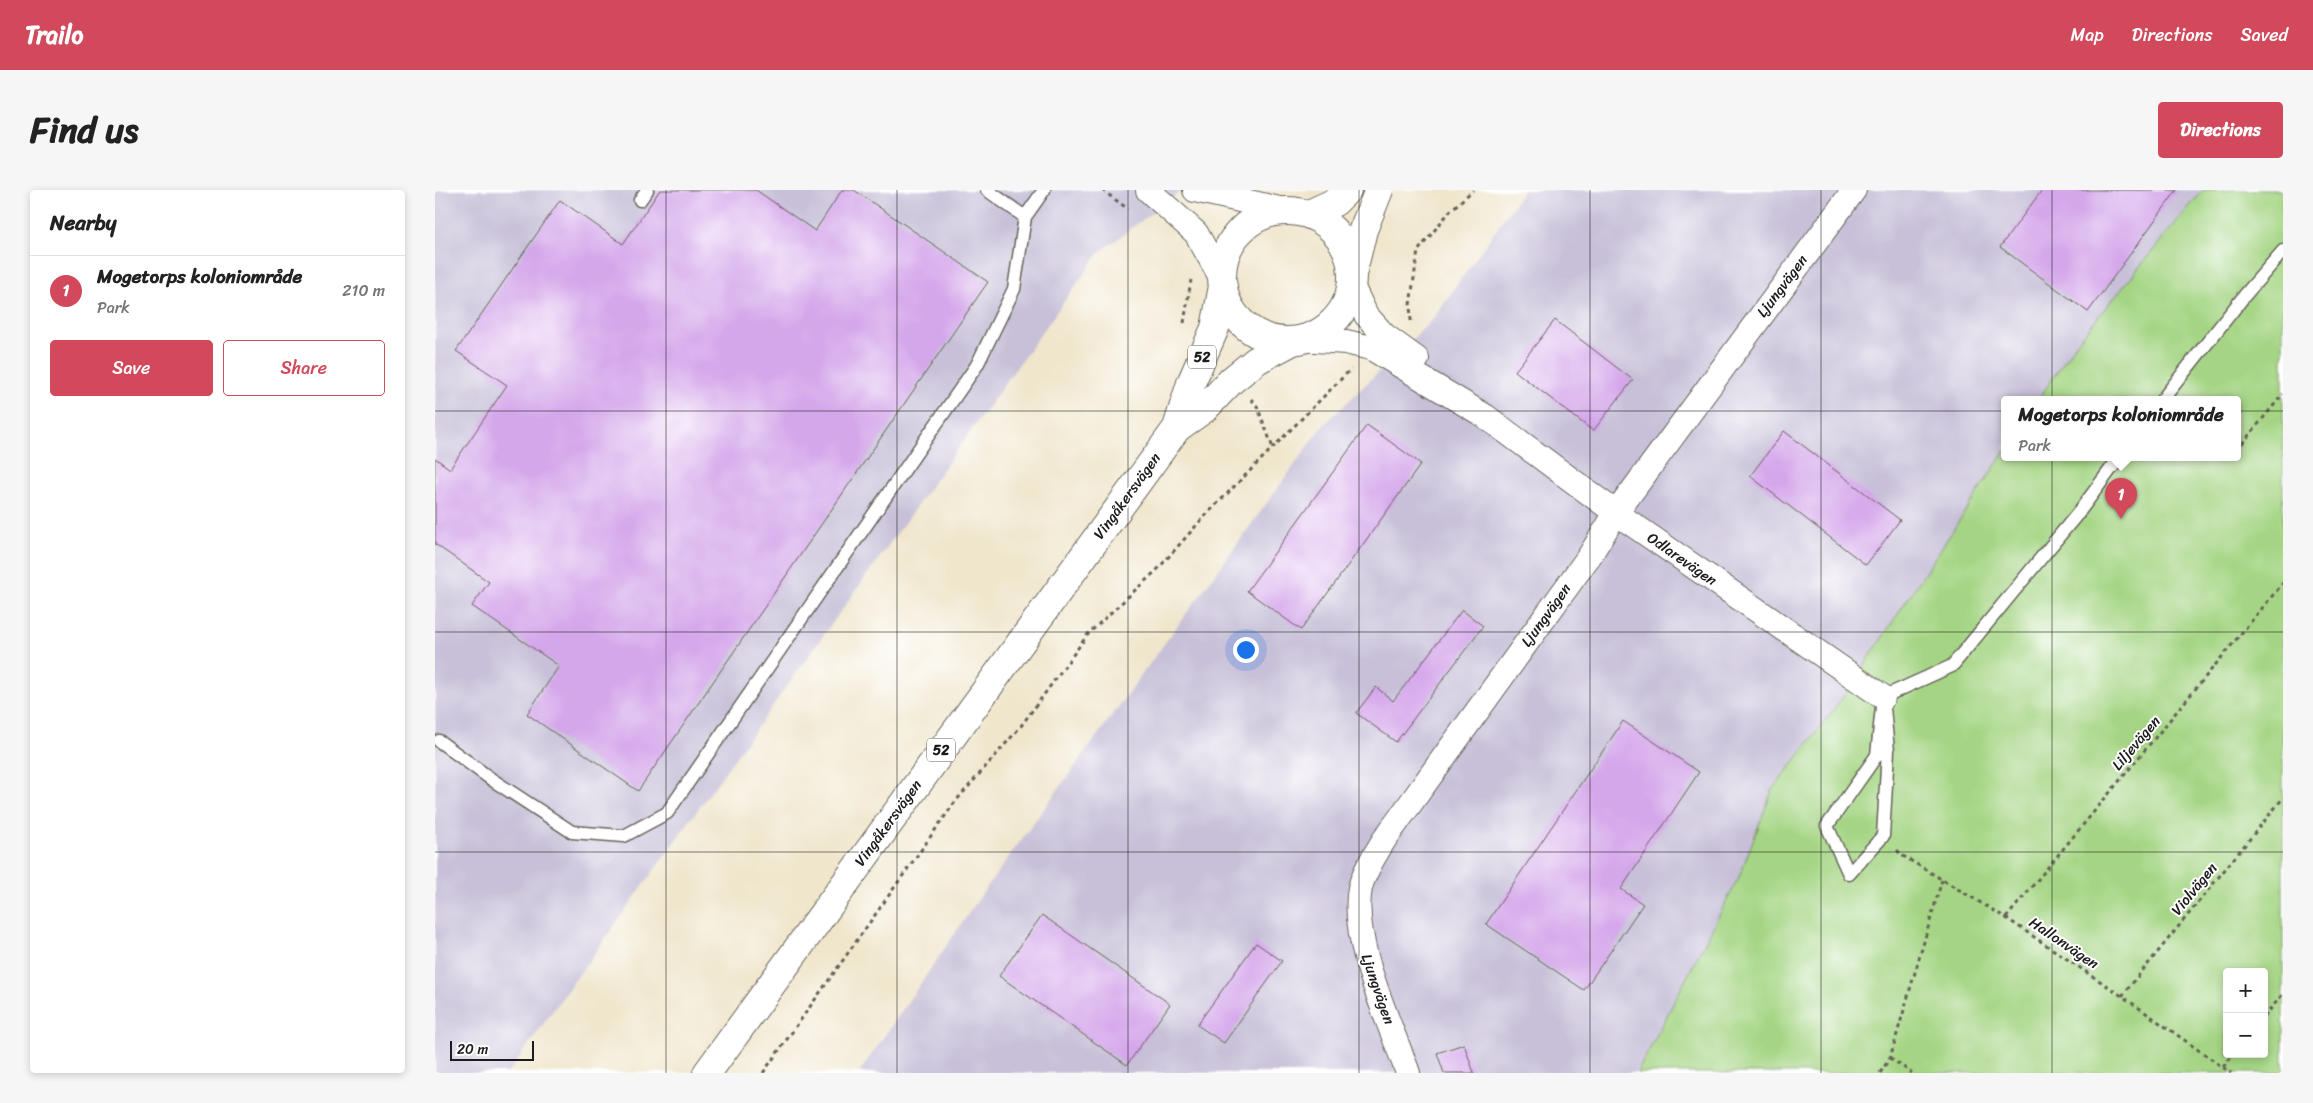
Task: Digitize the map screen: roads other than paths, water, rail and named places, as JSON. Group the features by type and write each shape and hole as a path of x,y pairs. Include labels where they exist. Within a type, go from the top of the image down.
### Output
{"main road":[{"name":"52","path":"1347,190 1335,202 1296,212 1259,216 1238,232 1225,254 1222,283 1228,304 1243,325 1265,338 1295,340 1316,335 1336,320 1349,298 1363,230 1379,190"},
{"path":"1296,212 1331,227 1346,247 1352,278"},
{"name":"Vingåkersvägen","path":"1177,428 1191,383 1215,328 1222,283"},
{"name":"Vingåkersvägen","path":"707,1073 1177,428 1204,409 1232,380 1257,360 1295,340"}],"street":[{"path":"1148,190 1196,233 1222,283"},
{"path":"1195,190 1296,212"},
{"name":"Ljungvägen","path":"1408,1073 1369,964 1361,936 1360,888 1369,865 1384,840 1584,563 1616,513 1854,190"},
{"name":"Odlarevägen","path":"1352,278 1366,315 1384,335 1444,376 1485,416"},
{"name":"Odlarevägen","path":"1295,340 1346,342 1371,348 1485,416 1616,513 1883,697"}],"lane":[{"path":"987,190 1025,216"},
{"path":"439,741 491,779 572,832 624,836 667,813 977,365 1014,289 1025,216 1044,190"},
{"path":"2165,396 2239,302 2283,251"},
{"path":"1883,697 1952,666 2079,512 2117,461"},
{"path":"1883,697 1888,751 1883,836 1849,874 1827,826 1877,755 1883,697"}],"place":[{"name":"Mogetorps koloniområde","path":"2121,519"}]}
